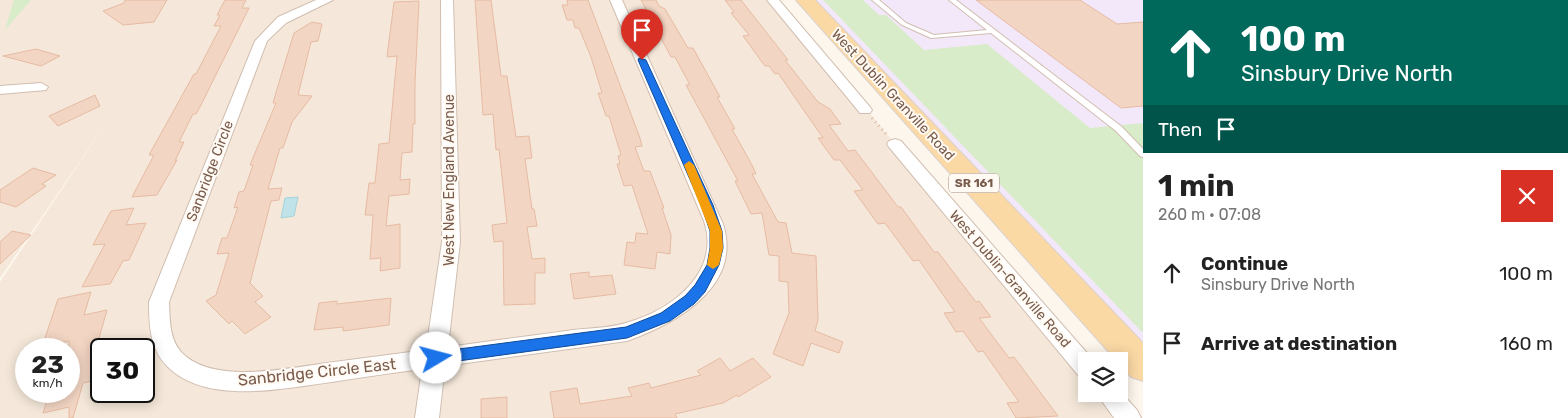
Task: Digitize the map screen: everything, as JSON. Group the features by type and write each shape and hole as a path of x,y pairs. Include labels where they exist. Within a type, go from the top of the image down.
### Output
{"main road":[{"name":"West Dublin Granville Road","path":"805,0 1143,366"}],"street":[{"name":"West New England Avenue","path":"427,418 448,278 451,242 446,0"},
{"name":"Sanbridge Circle East","path":"174,359 190,370 209,378 236,382 264,381 627,332 646,326 670,314 690,300 700,288 713,265 716,231 707,205 616,0"},
{"path":"773,0 865,110"},
{"name":"Sanbridge Circle","path":"174,359 163,344 158,324 159,302 261,41 276,24 314,2"},
{"path":"0,90 41,87"},
{"name":"West Dublin-Granville Road","path":"895,144 1078,359"},
{"path":"1115,402 1129,418"}],"lane":[{"path":"875,0 904,24 933,37 992,31"},
{"path":"952,0 1119,129 1143,154"}],"path":[{"path":"865,110 895,144"}],"shaded area":[{"path":"0,0 773,0 1078,359 1078,402 1116,402 1129,418 0,418 0,282 108,120 0,278"},
{"path":"806,0 1143,0 1143,366"}],"green space":[{"path":"14,0 31,0 5,30"},
{"path":"823,0 863,0 879,15 886,15 924,50 987,44 1090,128 1143,123 1143,333"}],"water":[{"path":"298,197 294,216 281,218 285,198"}],"building":[{"path":"125,0 167,0 154,22 123,25 103,11 124,3"},
{"path":"225,0 246,0 242,8 249,8 201,105 196,114 193,114 179,142 184,142 175,161 177,160 157,195 132,197 154,155 149,155 194,74 196,74 221,26 214,26 220,15 217,15"},
{"path":"475,0 491,0 501,76 507,76 516,137 529,136 532,158 525,159 532,209 534,209 537,226 527,227 532,259 545,258 545,273 535,273 535,304 504,305 503,241 494,242 492,225 507,223 499,149 496,150 493,114 483,115"},
{"path":"567,0 588,0 640,138 642,146 635,147 644,171 650,171 664,208 662,208 671,235 670,254 657,252 655,269 624,265 627,242 635,243 636,233 648,234 632,185 624,186 617,164 620,164 618,156 621,155 609,116 606,116 598,93 602,93 591,57 579,28 575,28 573,20 567,20 562,5 568,5"},
{"path":"641,0 656,0 659,6 665,9 688,48 693,48 720,97 717,97 735,129 732,129 756,174 752,174 778,222 786,223 792,253 816,256 818,320 815,331 843,342 839,353 811,343 803,366 773,354 789,313 788,282 779,281 779,256 769,255 762,213 751,214 735,181 738,181 686,85 690,85 675,57 671,57"},
{"path":"725,0 741,0 818,102 830,109 841,124 829,125 848,151 855,150 934,252 938,252 976,302 979,301 991,317 979,318 1009,358 1014,357 1058,416 1016,418 1007,403 1019,402 983,351 978,352 963,331 956,332 944,313 955,312 919,260 913,261 885,223 878,224 854,191 863,190 840,160 834,160 818,138 823,138 778,73 775,74 769,66 765,66 743,36 749,35 731,13 734,12"},
{"path":"976,0 1080,0 1117,24 1143,22 1143,106 1121,108"},
{"path":"419,1 415,124 413,124 412,152 402,153 400,180 410,179 409,194 389,196 386,226 400,224 400,268 380,271 381,258 370,259 373,215 365,215 369,183 375,183 379,144 389,143 397,56 387,57 394,2"},
{"path":"312,22 322,24 318,41 311,42 298,95 312,96 292,122 283,148 280,148 268,189 282,188 279,200 271,201 250,283 263,296 255,302 271,317 245,334 232,321 229,324 206,301 216,295 229,253 217,254 222,238 227,238 238,207 234,208 239,192 244,191 253,165 250,165 276,103 273,103 294,33"},
{"path":"36,49 60,56 41,66 3,56"},
{"path":"95,95 100,106 58,126 49,116"},
{"path":"33,168 56,175 42,184 46,186 16,207 0,202 0,190"},
{"path":"134,208 126,225 146,223 129,260 123,261 110,284 82,287 105,244 93,245 111,211"},
{"path":"12,231 31,235 0,264 0,242"},
{"path":"589,272 589,277 612,275 616,294 574,299 570,274"},
{"path":"91,292 84,315 107,310 99,338 90,338 90,381 83,383 80,394 80,338 45,338 58,299"},
{"path":"391,298 389,325 343,331 343,327 314,330 319,303 337,301 337,304"},
{"path":"720,358 730,371 753,358 771,377 738,397 737,395 723,403 675,414 677,418 554,418 550,392 577,388 580,404 632,396 628,388 649,383 651,388 701,375 697,371"},
{"path":"507,397 507,418 481,418 481,399"},
{"path":"46,403 77,403 73,418 69,418 69,407 43,413"}],"slow traffic":[{"path":"689,165 707,205 716,231 713,265"}],"route":[{"path":"436,358 627,332 646,326 675,312 690,300 709,275 716,248 716,231 707,205 642,60"}]}
